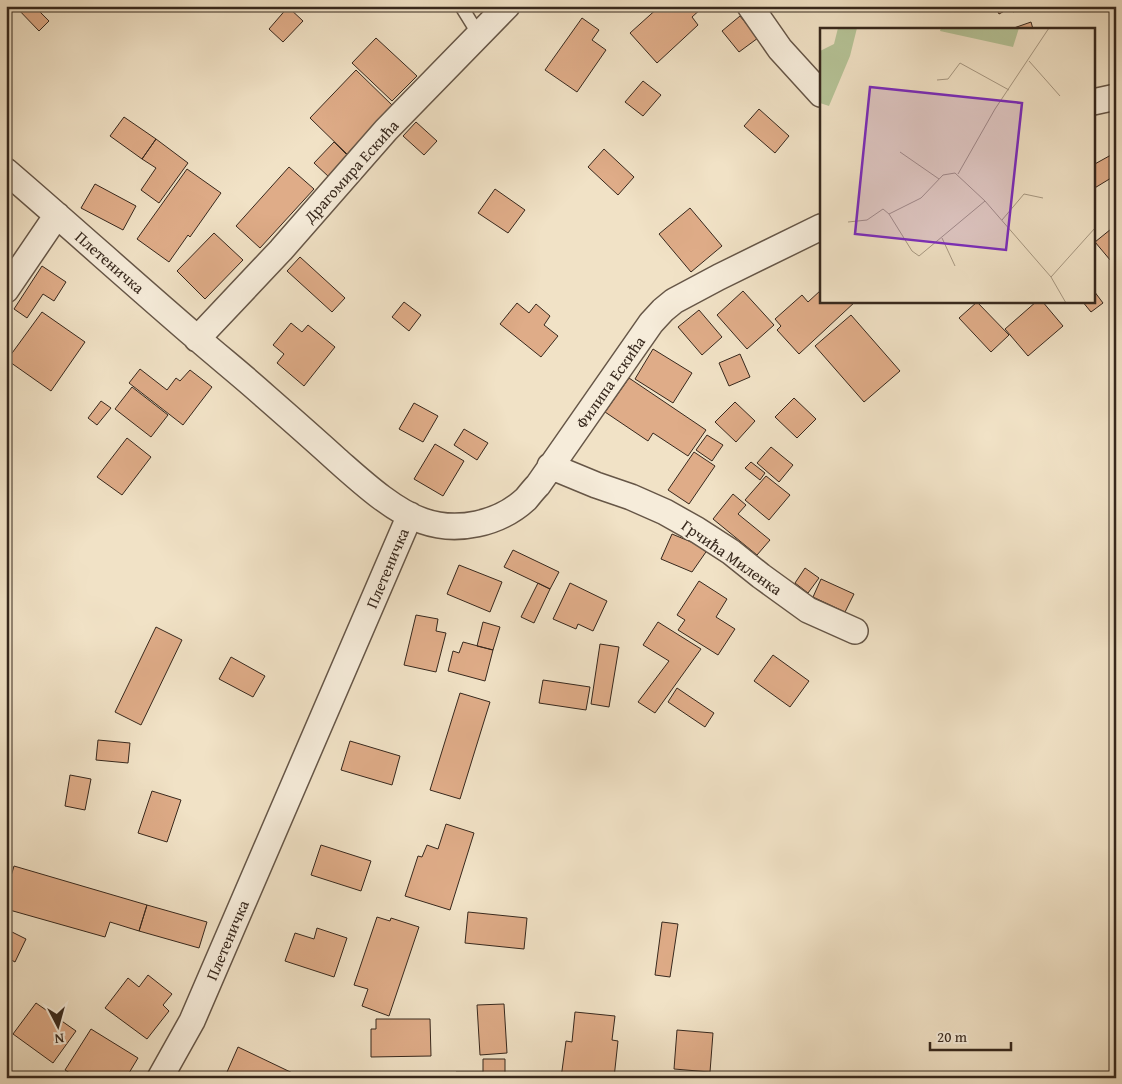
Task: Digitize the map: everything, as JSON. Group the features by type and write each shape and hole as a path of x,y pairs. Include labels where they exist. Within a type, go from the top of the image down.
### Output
{"street":[{"name":"Драгомира Ескића","path":"197,339 281,250 386,130 507,6"},
{"path":"750,6 780,48 820,93"},
{"path":"1094,102 1116,97"},
{"name":"Плетеничка","path":"6,170 356,477 392,505 410,515 192,1021 160,1078"},
{"path":"6,290 57,216"},
{"name":"Филипа Ескића","path":"410,515 422,521 440,525 460,526 476,524 494,519 525,500 651,323 663,310 674,301 706,284 820,227"},
{"name":"Грчића Миленка","path":"550,466 665,512 730,552 808,610 855,631"}],"lane":[{"path":"461,6 479,35"}],"building":[{"path":"15,6 34,6 49,21 39,31"},
{"path":"660,6 701,6 702,8 692,17 698,25 657,63 630,33"},
{"path":"995,6 1025,6 1013,12 1010,8 999,14"},
{"path":"288,7 303,21 283,42 269,29"},
{"path":"740,16 758,38 739,52 722,31"},
{"path":"582,18 599,30 592,40 606,50 577,92 545,70"},
{"path":"1031,22 1033,28 1014,28"},
{"path":"376,38 417,76 392,101 352,63"},
{"path":"356,70 393,106 347,154 310,118"},
{"path":"643,81 661,95 643,116 625,102"},
{"path":"759,109 789,136 775,153 744,126"},
{"path":"124,117 156,139 142,159 110,136"},
{"path":"416,122 437,141 424,155 403,136"},
{"path":"156,139 188,163 159,203 141,190 156,168 142,159"},
{"path":"334,142 349,157 329,177 314,163"},
{"path":"604,149 634,177 618,195 588,167"},
{"path":"1111,155 1116,161 1116,175 1094,188 1094,164"},
{"path":"289,167 314,189 260,248 236,226"},
{"path":"187,169 221,193 190,237 188,235 169,262 137,239"},
{"path":"95,184 136,206 123,230 81,208"},
{"path":"495,189 525,210 508,233 478,213"},
{"path":"690,208 722,246 691,272 659,234"},
{"path":"1116,225 1116,267 1095,242"},
{"path":"214,233 243,260 205,299 177,271"},
{"path":"300,257 345,298 332,312 287,271"},
{"path":"42,266 66,282 54,301 43,294 27,318 14,309"},
{"path":"743,291 774,325 747,349 717,315"},
{"path":"820,291 820,302 855,302 799,354 777,330 781,326 775,319 802,295 808,302"},
{"path":"1094,291 1103,303 1091,312 1083,302 1094,302"},
{"path":"404,302 421,315 409,331 392,317"},
{"path":"977,302 1009,335 991,352 959,318"},
{"path":"1036,302 1043,302 1063,326 1028,356 1005,329"},
{"path":"517,303 529,313 536,304 550,316 544,325 558,336 541,357 500,324"},
{"path":"699,310 722,337 702,355 678,327"},
{"path":"42,312 85,342 51,391 7,360"},
{"path":"851,315 900,371 864,402 815,346"},
{"path":"291,323 302,332 308,325 335,347 304,386 277,363 284,354 273,345"},
{"path":"653,349 692,373 673,403 635,379"},
{"path":"740,354 750,377 729,386 719,363"},
{"path":"140,369 167,390 176,378 180,381 190,370 212,387 183,425 129,383"},
{"path":"629,378 706,430 688,456 653,433 648,441 605,412"},
{"path":"132,387 168,415 151,437 115,409"},
{"path":"794,398 816,419 797,438 775,417"},
{"path":"101,401 111,408 97,425 88,418"},
{"path":"735,402 755,421 736,442 715,422"},
{"path":"414,403 438,416 423,442 399,429"},
{"path":"464,429 488,443 477,460 454,445"},
{"path":"707,435 723,445 712,461 696,450"},
{"path":"127,438 151,457 122,495 97,477"},
{"path":"435,444 464,461 443,496 414,479"},
{"path":"771,447 793,465 779,482 757,463"},
{"path":"694,452 715,466 689,504 668,490"},
{"path":"751,462 765,473 760,480 745,468"},
{"path":"766,476 790,495 769,520 745,500"},
{"path":"733,494 746,505 738,514 770,540 757,555 713,519"},
{"path":"672,534 708,549 692,572 661,559"},
{"path":"513,550 559,572 550,589 504,567"},
{"path":"459,565 502,582 490,612 447,594"},
{"path":"805,568 819,578 808,593 795,583"},
{"path":"821,579 854,594 845,612 813,597"},
{"path":"699,581 727,599 716,617 735,629 718,655 678,630 685,620 677,615"},
{"path":"538,583 550,589 534,623 521,617"},
{"path":"570,583 607,601 593,631 578,624 576,629 553,619"},
{"path":"416,615 438,619 436,631 446,633 436,672 404,665"},
{"path":"483,622 500,627 493,650 477,646"},
{"path":"658,622 701,649 655,713 638,702 669,661 643,645"},
{"path":"156,627 182,640 141,725 115,712"},
{"path":"463,642 493,650 485,681 448,671 453,651 459,653"},
{"path":"600,644 619,647 609,707 591,704"},
{"path":"773,655 809,681 790,707 754,681"},
{"path":"231,657 265,676 253,697 219,679"},
{"path":"543,680 590,687 586,710 539,703"},
{"path":"677,688 714,713 705,727 668,702"},
{"path":"460,693 490,702 460,799 430,790"},
{"path":"98,740 130,743 128,763 96,760"},
{"path":"350,741 400,756 392,785 341,770"},
{"path":"70,775 91,779 85,810 65,806"},
{"path":"152,791 181,800 167,842 138,833"},
{"path":"446,824 474,833 450,910 405,896 418,856 422,857 427,845 438,849"},
{"path":"321,845 371,861 361,891 311,875"},
{"path":"14,866 147,905 139,931 110,922 105,937 6,909 6,893"},
{"path":"147,905 207,922 199,948 139,931"},
{"path":"468,912 527,918 524,949 465,943"},
{"path":"377,917 390,921 391,918 419,927 389,1016 362,1006 368,989 354,985"},
{"path":"662,922 678,924 670,977 655,975"},
{"path":"317,928 347,938 334,977 285,961 295,933 314,939"},
{"path":"6,929 26,939 15,962 6,957"},
{"path":"148,975 172,994 163,1005 169,1011 147,1039 105,1008 128,978 139,987"},
{"path":"36,1003 76,1031 53,1063 13,1034"},
{"path":"504,1004 507,1053 480,1055 477,1005"},
{"path":"575,1012 615,1016 612,1040 618,1041 614,1078 561,1078 566,1041 572,1042"},
{"path":"376,1019 430,1019 431,1056 371,1057 371,1029 376,1029"},
{"path":"91,1029 138,1058 126,1078 78,1078 65,1070"},
{"path":"677,1030 713,1033 710,1072 674,1069"},
{"path":"238,1047 303,1078 239,1078 227,1072"},
{"path":"483,1059 505,1059 505,1078 456,1078 456,1072 483,1072"}]}
